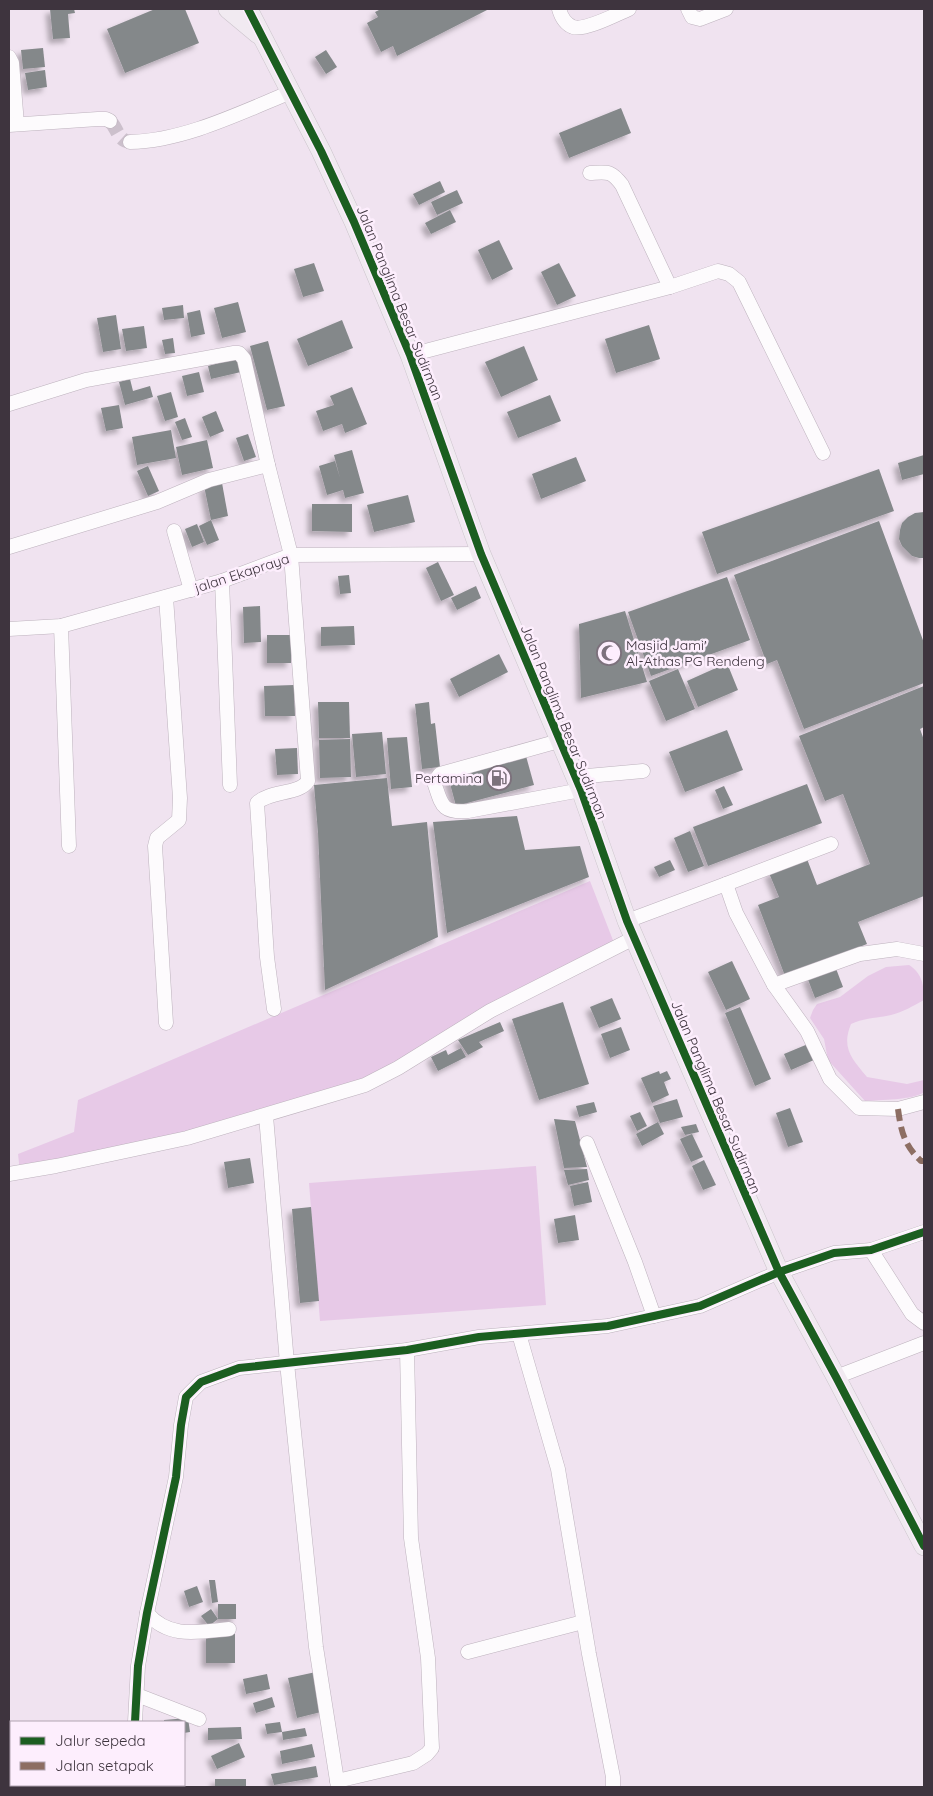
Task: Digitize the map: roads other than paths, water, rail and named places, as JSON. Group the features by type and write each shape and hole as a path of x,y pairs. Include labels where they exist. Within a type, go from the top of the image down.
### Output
{"main road":[{"path":"228,9 265,39"},
{"name":"Jalan Panglima Besar Sudirman","path":"248,9 265,39 354,222 410,355 481,554 578,783 627,921 779,1272 924,1546"}],"street":[{"path":"559,9 563,19 572,27 583,27 629,9"},
{"path":"688,9 692,17 700,19 726,9"},
{"path":"9,57 12,62 13,124 98,119 110,121"},
{"path":"130,142 184,133 238,114 291,92"},
{"path":"590,173 607,172 614,175 622,185 670,286"},
{"path":"410,355 718,272 729,274 739,282 823,453"},
{"path":"9,404 86,380 234,353 239,354 244,359 291,555 308,781 303,787 264,798 258,803 266,948 274,1009"},
{"path":"9,547 157,502 209,480 268,465"},
{"path":"174,531 191,590"},
{"name":"jalan Ekapraya","path":"9,629 61,626 222,581 291,555 481,554"},
{"path":"222,581 230,785"},
{"path":"166,597 180,798 179,820 157,838 155,846 166,1023"},
{"path":"61,626 69,846"},
{"path":"559,741 440,774 434,782 443,806 453,812 468,811 578,783 643,771"},
{"path":"627,921 831,844"},
{"path":"726,884 736,913 774,985 807,1031 830,1080 860,1108 898,1109 924,1102"},
{"path":"9,1174 187,1138 365,1085 398,1068 490,1011 634,938"},
{"path":"774,985 860,954 896,949 924,954"},
{"path":"266,1116 287,1364 316,1647 338,1784 414,1763 432,1748 428,1658 411,1538 407,1350"},
{"path":"587,1143 635,1262 654,1316"},
{"path":"135,1721 138,1666 146,1613 176,1477 186,1397 201,1382 239,1368 407,1350 479,1337 608,1326 700,1306 779,1272 834,1253 871,1250 924,1232"},
{"path":"871,1250 912,1314 924,1323"},
{"path":"519,1334 558,1469 583,1622 614,1787"},
{"path":"836,1377 924,1343"},
{"path":"146,1613 154,1622 161,1626 181,1632 229,1629"},
{"path":"468,1652 583,1622"},
{"path":"137,1696 199,1720"}],"tunnel":[{"path":"110,121 120,137 130,142"}],"place":[{"name":"Masjid Jami' Al-Athas PG Rendeng","path":"609,653"},
{"name":"Pertamina","path":"499,778"}]}
